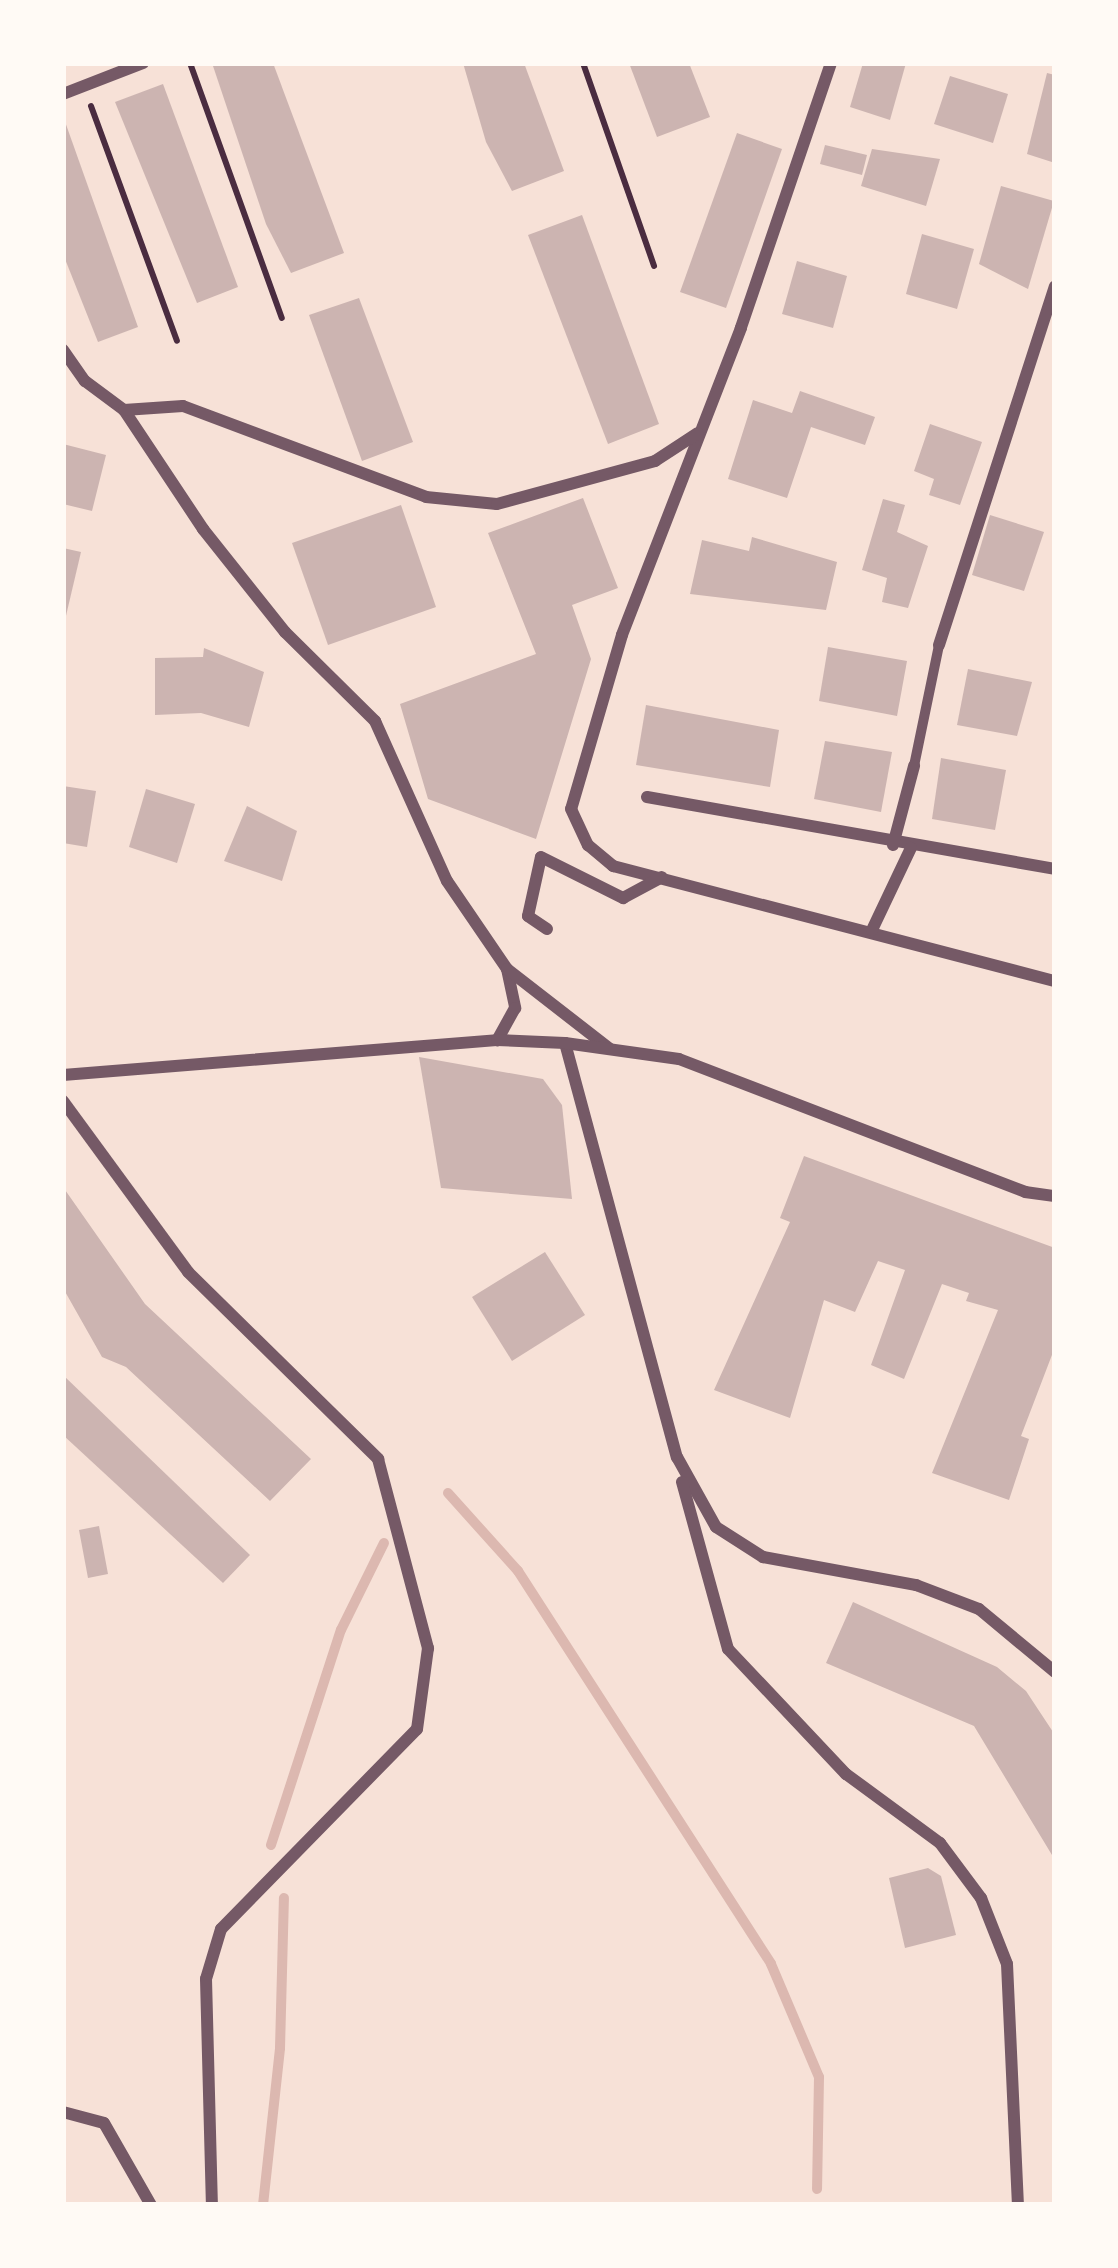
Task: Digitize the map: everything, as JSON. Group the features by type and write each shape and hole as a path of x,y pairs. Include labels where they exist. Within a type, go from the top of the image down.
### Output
{"street":[{"path":"63,94 143,63"},
{"path":"831,63 622,634 571,809 601,860 1055,981"},
{"path":"893,845 939,645 1055,286"},
{"path":"63,350 86,381 124,410 203,530 285,632 374,721 447,881 507,969 610,1049"},
{"path":"124,410 183,406 426,497 496,504 655,461 700,431"},
{"path":"647,797 958,857 1055,869"},
{"path":"872,930 911,848"},
{"path":"547,929 528,916 541,857 623,898 664,876"},
{"path":"496,1040 514,1008 507,969"},
{"path":"63,1075 496,1040 565,1043 679,1059 1025,1192 1055,1196"},
{"path":"565,1043 677,1457 702,1576 728,1649 846,1774 940,1843 981,1898 1007,1964 1018,2205"},
{"path":"63,1101 188,1272 378,1459 428,1648 417,1729 221,1929 206,1979 212,2205"},
{"path":"677,1457 716,1527 763,1557 916,1585 979,1609 1055,1672"},
{"path":"63,2112 104,2122 151,2205"}],"path":[{"path":"190,63 282,317"},
{"path":"583,63 654,266"},
{"path":"84,86 177,341"}],"building":[{"path":"212,63 273,63 344,253 291,273 266,224"},
{"path":"463,63 524,63 564,171 512,191 486,142"},
{"path":"629,63 689,63 710,117 657,137"},
{"path":"863,63 906,63 890,120 850,107"},
{"path":"1047,73 1055,75 1055,163 1027,154"},
{"path":"950,76 1008,94 993,143 934,124"},
{"path":"163,84 238,287 197,303 115,102"},
{"path":"63,116 138,327 98,342 63,254"},
{"path":"737,133 782,149 726,308 680,292"},
{"path":"825,145 867,155 862,175 820,164"},
{"path":"872,149 940,159 926,206 861,186"},
{"path":"1001,186 1054,201 1028,289 979,264"},
{"path":"582,215 659,424 608,444 528,235"},
{"path":"922,234 974,249 957,309 906,294"},
{"path":"797,261 847,276 833,328 782,314"},
{"path":"359,298 413,442 362,461 309,315"},
{"path":"800,391 875,417 865,445 811,427 787,498 728,479 753,400 792,413"},
{"path":"930,424 982,442 960,505 929,495 934,479 914,471"},
{"path":"63,444 106,455 92,511 63,504"},
{"path":"583,498 618,588 572,605 591,659 536,839 428,799 400,704 536,654 488,533"},
{"path":"883,499 905,505 897,532 928,546 908,608 882,602 887,578 862,570"},
{"path":"401,505 436,607 328,645 292,543"},
{"path":"990,515 1044,532 1024,591 972,575"},
{"path":"752,537 837,562 826,610 690,594 702,540 749,551"},
{"path":"63,548 81,552 65,620 63,620"},
{"path":"828,647 907,661 897,716 819,701"},
{"path":"204,648 264,672 249,727 201,713 155,715 155,658 203,657"},
{"path":"968,669 1032,682 1017,736 957,725"},
{"path":"646,705 779,730 770,787 636,765"},
{"path":"825,741 892,752 881,812 814,799"},
{"path":"941,758 1006,770 995,830 932,819"},
{"path":"63,786 96,791 87,847 63,843"},
{"path":"146,789 195,804 177,863 129,847"},
{"path":"247,806 297,831 282,881 224,861"},
{"path":"419,1057 543,1079 562,1105 572,1199 441,1188"},
{"path":"804,1156 1055,1248 1055,1347 1021,1436 1029,1439 1009,1500 932,1473 998,1310 966,1301 969,1293 942,1284 904,1379 871,1365 905,1270 878,1261 855,1312 824,1300 790,1418 714,1390 790,1222 780,1218"},
{"path":"63,1187 145,1304 311,1459 270,1501 126,1367 102,1357 63,1288"},
{"path":"545,1252 585,1315 512,1361 472,1297"},
{"path":"63,1375 250,1555 223,1583 63,1435"},
{"path":"99,1526 108,1574 88,1578 79,1530"},
{"path":"853,1602 997,1667 1026,1691 1055,1735 1055,1860 974,1726 826,1663"},
{"path":"928,1868 941,1876 956,1935 905,1948 889,1878"}],"waterway":[{"path":"448,1493 518,1571 771,1964 819,2077 817,2189"},
{"path":"271,1845 341,1630 384,1543"},
{"path":"263,2205 280,2048 284,1898"}]}
